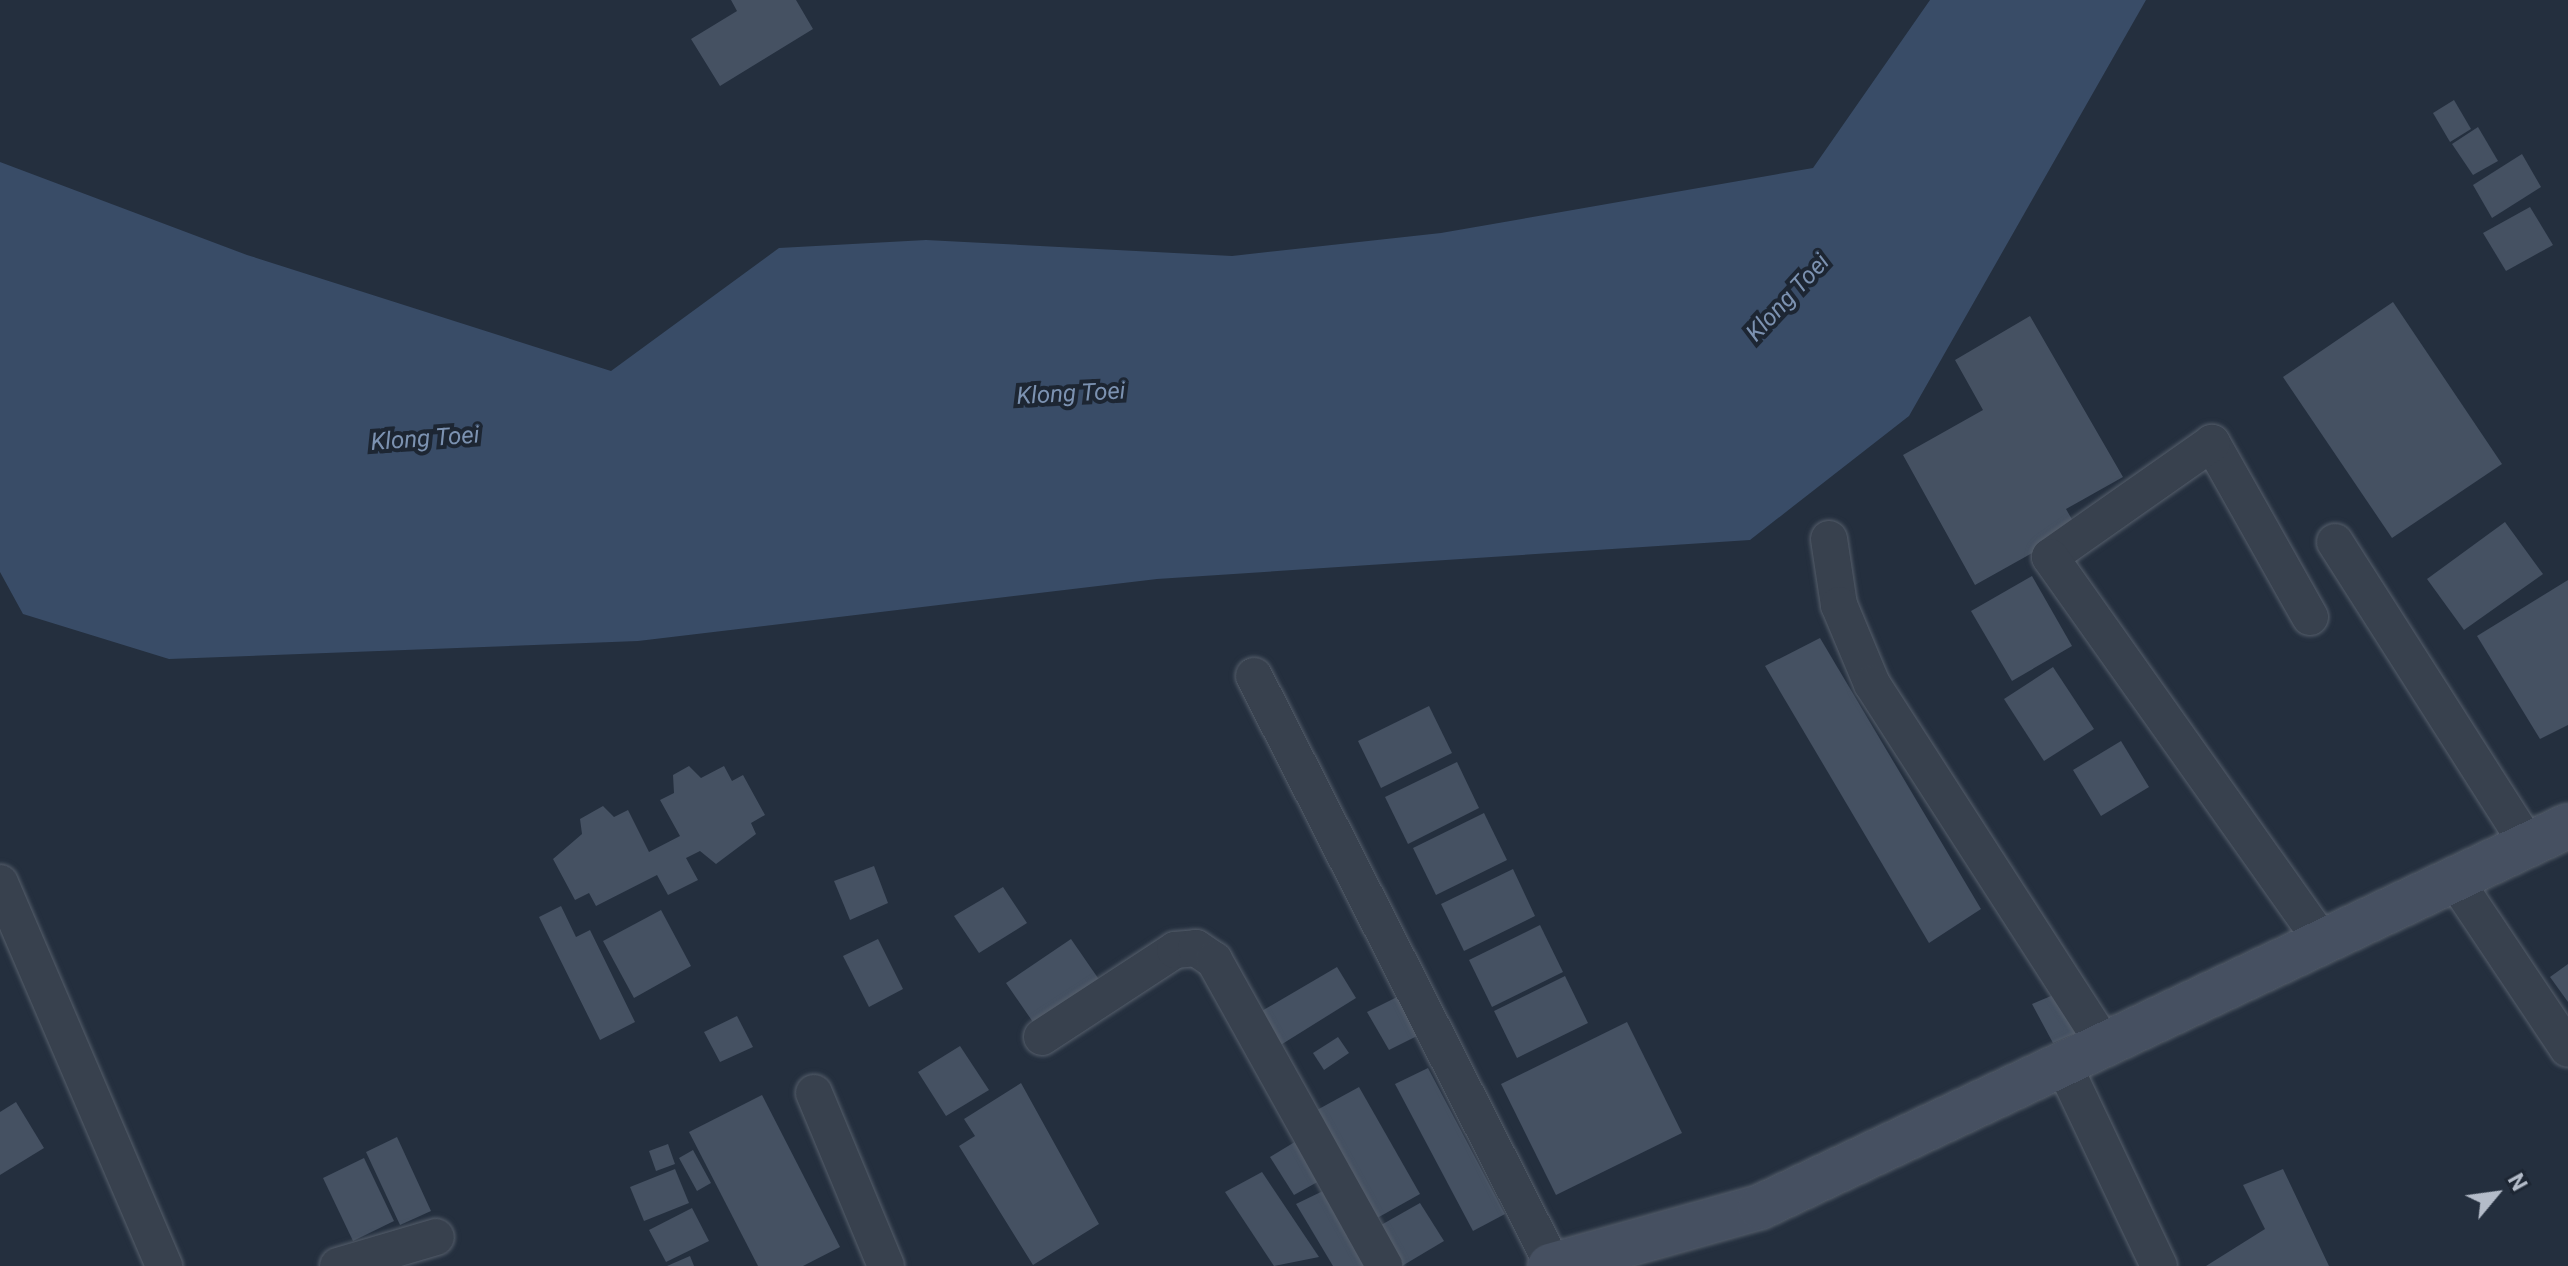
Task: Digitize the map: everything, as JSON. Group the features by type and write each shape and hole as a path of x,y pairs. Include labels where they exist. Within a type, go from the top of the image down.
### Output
{"street":[{"path":"2310,617 2212,443 2050,557 2323,943"},
{"path":"1829,539 1839,605 1872,684 2105,1046"},
{"path":"2335,542 2528,845"},
{"path":"1254,676 1551,1266 1760,1207 2568,826"},
{"path":"2455,880 2568,1049"},
{"path":"0,883 164,1266"},
{"path":"1042,1037 1175,950 1196,948 1214,960 1384,1266"},
{"path":"2064,1066 2159,1266"},
{"path":"814,1093 886,1266"},
{"path":"338,1266 436,1237"}],"water":[{"name":"Klong Toei","path":"1930,0 2146,0 1909,416 1750,540 1157,579 638,641 169,659 23,614 0,572 0,162 247,255 611,371 779,248 926,240 1232,256 1441,233 1813,168"}],"building":[{"path":"731,0 796,0 813,29 720,86 691,39 737,11"},
{"path":"2454,100 2471,129 2450,142 2433,113"},
{"path":"2478,127 2498,161 2473,175 2452,144"},
{"path":"2522,154 2541,187 2492,218 2473,185"},
{"path":"2530,207 2553,245 2506,271 2483,233"},
{"path":"2393,302 2502,464 2392,538 2283,377"},
{"path":"2030,316 2123,477 2066,509 2077,528 1975,585 1903,455 1983,410 1955,360"},
{"path":"2505,522 2543,574 2464,630 2427,579"},
{"path":"2032,576 2072,646 2012,681 1971,611"},
{"path":"2568,580 2568,725 2540,739 2477,636"},
{"path":"1820,638 1981,909 1929,943 1765,666"},
{"path":"2053,667 2094,729 2044,761 2004,699"},
{"path":"1429,706 1452,753 1381,788 1358,741"},
{"path":"2121,741 2149,787 2101,816 2073,770"},
{"path":"1457,762 1479,808 1408,844 1385,797"},
{"path":"689,766 701,778 724,766 732,781 743,775 765,815 751,823 756,834 716,864 700,851 686,858 698,880 668,895 657,875 596,906 589,893 575,900 553,859 582,834 580,819 603,806 614,817 628,810 649,852 680,836 660,800 674,793 673,775"},
{"path":"1484,813 1507,860 1436,895 1413,848"},
{"path":"874,866 888,903 850,920 834,881"},
{"path":"1513,869 1535,916 1464,951 1441,904"},
{"path":"1003,887 1027,923 979,953 954,916"},
{"path":"561,906 576,937 590,930 635,1022 600,1040 539,917"},
{"path":"661,910 691,966 634,998 603,941"},
{"path":"1540,925 1563,972 1492,1007 1469,960"},
{"path":"878,939 903,989 869,1007 843,956"},
{"path":"1071,939 1100,981 1035,1025 1006,983"},
{"path":"2568,964 2568,1002 2550,977"},
{"path":"1337,967 1356,998 1279,1046 1260,1012"},
{"path":"1565,976 1588,1023 1517,1058 1494,1011"},
{"path":"2058,993 2078,1032 2053,1043 2032,1004"},
{"path":"1399,996 1419,1035 1389,1050 1367,1012"},
{"path":"737,1016 753,1047 720,1062 704,1032"},
{"path":"1627,1022 1682,1133 1556,1195 1501,1084"},
{"path":"1338,1037 1349,1053 1324,1070 1313,1053"},
{"path":"960,1046 989,1090 946,1116 918,1072"},
{"path":"1428,1068 1505,1214 1473,1231 1395,1084"},
{"path":"1021,1083 1099,1224 1033,1265 959,1146 975,1136 964,1119"},
{"path":"1359,1087 1420,1194 1370,1222 1306,1116"},
{"path":"762,1095 840,1247 803,1266 758,1266 689,1132"},
{"path":"16,1102 44,1148 0,1175 0,1112"},
{"path":"397,1137 431,1211 400,1225 366,1152"},
{"path":"1298,1140 1321,1180 1294,1195 1270,1157"},
{"path":"668,1144 675,1164 656,1171 649,1151"},
{"path":"693,1150 711,1183 697,1191 679,1158"},
{"path":"364,1158 394,1221 353,1241 323,1178"},
{"path":"675,1169 689,1203 644,1221 630,1187"},
{"path":"2283,1169 2329,1266 2206,1266 2265,1229 2243,1185"},
{"path":"1262,1172 1319,1257 1274,1266 1225,1192"},
{"path":"1325,1190 1372,1266 1333,1266 1296,1204"},
{"path":"1420,1203 1444,1241 1402,1266 1374,1229"},
{"path":"692,1208 709,1241 666,1262 649,1230"},
{"path":"690,1256 694,1266 667,1266"}]}
